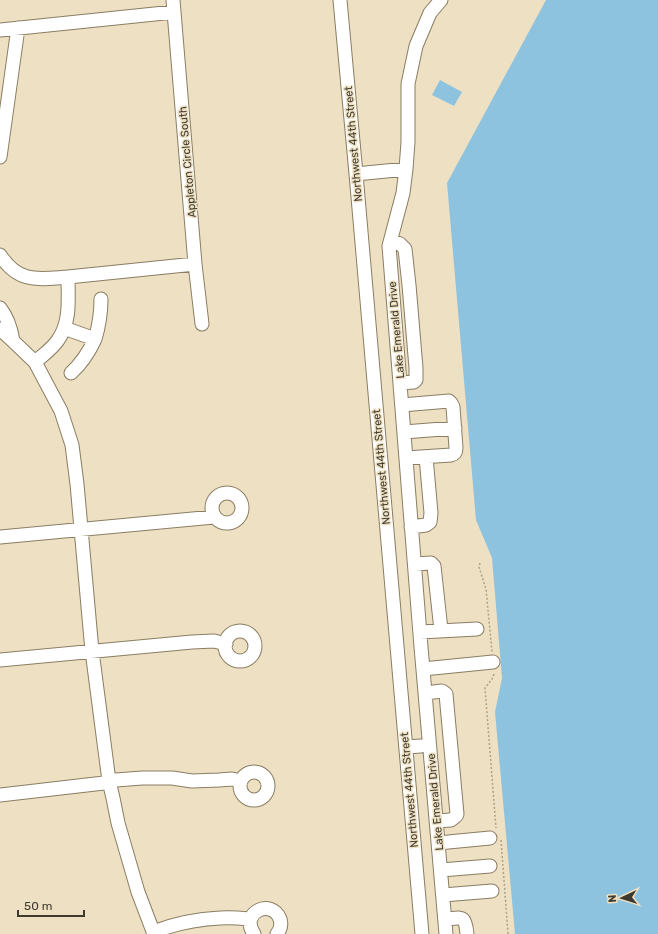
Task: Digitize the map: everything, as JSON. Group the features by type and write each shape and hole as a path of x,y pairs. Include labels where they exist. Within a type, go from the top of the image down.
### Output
{"street":[{"name":"Northwest 44th Street","path":"340,0 422,934"},
{"name":"Lake Emerald Drive","path":"437,2 430,13 416,46 408,84 408,142 406,169 403,193 389,246 414,564 446,934"},
{"path":"0,30 174,6"},
{"name":"Appleton Circle South","path":"174,6 195,264 202,324"},
{"path":"0,157 18,28"},
{"path":"356,174 406,169"},
{"path":"0,255 15,272 29,278 39,279 195,264"},
{"path":"35,362 49,351 58,340 66,323 69,306 68,277"},
{"path":"71,373 79,366 89,352 95,339 99,327 101,299"},
{"path":"0,308 11,327 13,341"},
{"path":"64,328 95,339"},
{"path":"0,330 35,362 61,411 72,445 77,484 92,651 109,781 118,823 138,892 153,933 174,925 190,922 219,918 251,919"},
{"path":"0,339 13,341"},
{"path":"402,405 449,401 452,403 453,407 455,428 456,452 454,454 406,458"},
{"path":"404,432 455,428"},
{"path":"411,527 426,525 430,522 431,513 426,457"},
{"path":"0,537 214,517"},
{"path":"414,564 431,564 434,566 441,630"},
{"path":"420,632 477,629"},
{"path":"0,660 214,640 226,644"},
{"path":"423,669 493,662"},
{"path":"425,693 442,691 446,694 457,814 451,820 436,821"},
{"path":"406,747 421,746"},
{"path":"431,758 451,756"},
{"path":"0,795 142,778 172,778 192,781 232,779 241,781"},
{"path":"438,843 496,835"},
{"path":"441,870 490,866"},
{"path":"443,895 492,892"},
{"path":"254,934 251,929 251,919 257,911 262,909 272,910 279,917 281,922 277,934"},
{"path":"445,919 461,918 464,920 467,934"}],"path":[{"path":"480,563 479,567 486,589 494,675 492,680 485,688 496,835 508,934"}],"water":[{"path":"546,0 658,0 658,934 515,934 495,712 502,678 492,558 476,520 447,183"},
{"path":"440,80 462,92 454,106 432,95"}]}
